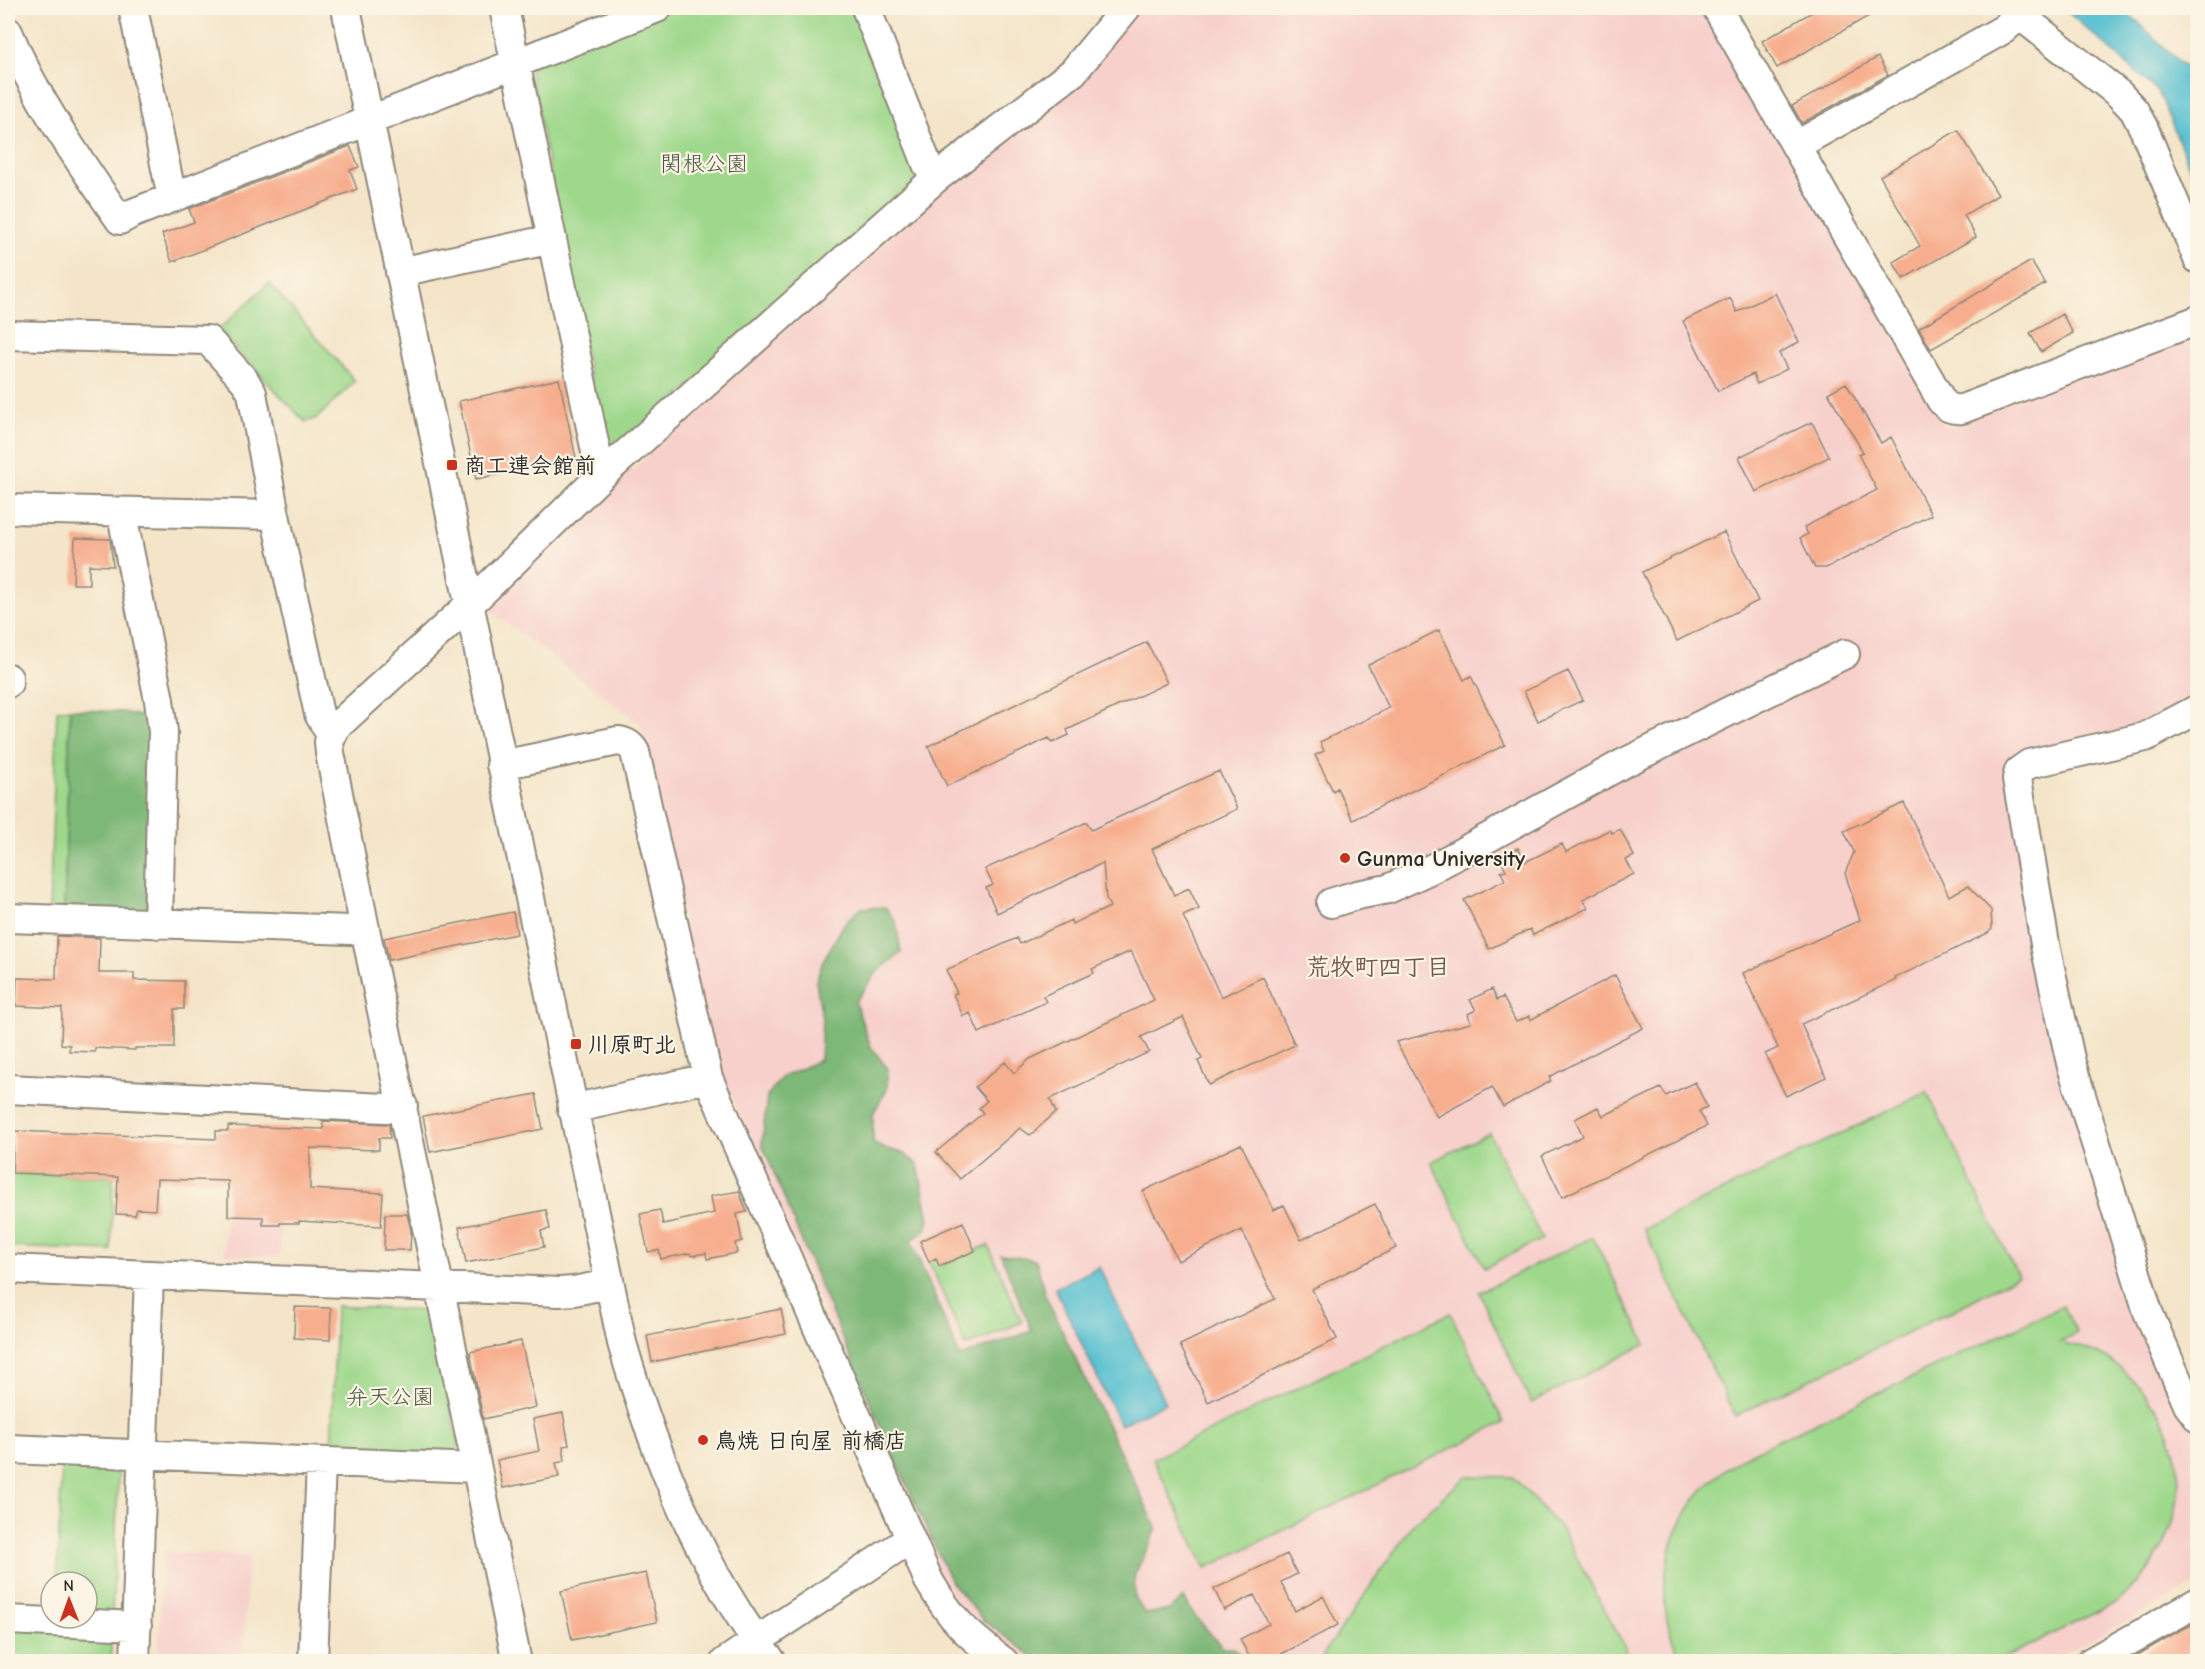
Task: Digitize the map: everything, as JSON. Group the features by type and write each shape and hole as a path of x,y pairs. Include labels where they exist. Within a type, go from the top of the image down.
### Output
{"street":[{"path":"133,8 172,198"},
{"path":"346,8 622,1343 634,1386 668,1481 718,1580 764,1651"},
{"path":"504,8 601,476"},
{"path":"8,32 23,68 53,122 120,220 657,8"},
{"path":"866,8 927,164 935,179"},
{"path":"517,1662 403,1106 364,929 330,753 331,735 336,727 469,604 601,476 935,179 1073,72 1126,8"},
{"path":"1717,8 1946,406 1953,410 1962,409 2198,320"},
{"path":"1797,145 2004,28 2015,11 2120,95 2134,110 2145,129 2198,259"},
{"path":"400,272 552,239"},
{"path":"8,335 208,340 245,381 252,393 275,516 319,714 331,735"},
{"path":"8,509 275,516"},
{"path":"124,513 124,525 159,700 163,732 158,924"},
{"path":"1331,903 1388,889 1433,868 1622,764 1845,654"},
{"path":"8,678 8,683"},
{"path":"2198,709 2145,737 2029,764 2019,771 2017,779 2046,950 2071,1063 2148,1312 2188,1405 2198,1418"},
{"path":"501,765 618,741 623,741 634,752 708,1078 929,1581 956,1623 1004,1662"},
{"path":"8,918 364,929"},
{"path":"572,1109 708,1078"},
{"path":"8,1089 386,1108 403,1106"},
{"path":"8,1269 559,1292 609,1284"},
{"path":"135,1662 149,1276"},
{"path":"8,1449 477,1468"},
{"path":"313,1662 321,1463"},
{"path":"725,1662 764,1651 910,1539"},
{"path":"2101,1659 2198,1602"},
{"path":"8,1620 137,1626"}],"shaded area":[{"name":"Gunma University","path":"1138,8 1707,8 1943,424 1951,427 2197,323 2197,696 2144,728 2004,762 2037,954 2197,1431 2197,1584 2050,1661 1022,1661 983,1633 957,1603 936,1569 713,1055 640,723 489,610 493,595 923,207 1081,83"},
{"path":"226,1182 282,1183 280,1257 224,1255"},
{"path":"163,1552 248,1556 243,1661 158,1661"}],"green space":[{"name":"関根公園","path":"676,8 857,8 918,171 914,185 617,451 604,447 529,65"},
{"path":"269,283 355,381 317,418 305,422 218,330"},
{"path":"70,709 64,911 49,911 57,710"},
{"path":"70,709 123,712 152,719 148,907 141,914 64,911"},
{"path":"885,907 896,922 901,953 877,972 855,1002 871,1047 888,1069 887,1089 873,1114 873,1142 883,1148 903,1153 918,1165 929,1220 926,1230 911,1241 960,1357 1032,1331 1001,1255 1036,1260 1045,1295 1157,1529 1134,1576 1135,1598 1145,1614 1169,1610 1184,1598 1194,1615 1223,1648 1235,1648 1244,1661 1039,1661 984,1621 951,1582 823,1293 762,1144 767,1096 782,1077 820,1060 822,1018 816,981 824,959 844,924 861,908"},
{"path":"1927,1092 2018,1276 1958,1308 1735,1416 1644,1229"},
{"path":"1489,1133 1542,1239 1484,1268 1431,1162"},
{"path":"8,1173 113,1177 111,1251 8,1247"},
{"path":"1593,1237 1646,1344 1531,1403 1479,1292"},
{"path":"988,1245 1022,1322 966,1346 929,1262 936,1258 940,1266"},
{"name":"弁天公園","path":"336,1306 431,1311 459,1446 452,1457 331,1452"},
{"path":"2063,1306 2077,1333 2059,1342 2098,1353 2127,1374 2146,1395 2163,1422 2174,1449 2178,1477 2177,1504 2170,1531 2157,1557 2139,1581 2117,1602 1998,1661 1683,1661 1668,1621 1665,1578 1675,1537 1684,1517 1705,1487 1745,1456"},
{"path":"1450,1313 1504,1423 1206,1568 1153,1459"},
{"path":"62,1461 119,1464 112,1615 99,1614 99,1570 57,1570"},
{"path":"1467,1476 1513,1477 1562,1530 1632,1661 1319,1661 1413,1524"},
{"path":"8,1627 111,1632 111,1661 8,1661"}],"water":[{"path":"2063,8 2123,8 2185,67 2197,88 2197,186 2156,90"},
{"path":"1099,1267 1165,1403 1120,1425 1055,1288"}],"building":[{"path":"1819,8 1883,8 1777,68 1762,41"},
{"path":"1878,57 1888,75 1802,123 1792,106"},
{"path":"1958,130 1998,195 1964,215 1976,237 1903,279 1893,262 1920,246 1880,176"},
{"path":"350,146 359,167 350,170 357,189 172,262 162,234 194,222 189,209"},
{"path":"2031,261 2045,284 1931,349 1919,328"},
{"path":"1775,293 1799,342 1779,353 1787,369 1757,384 1753,374 1718,391 1683,321 1730,298 1737,312"},
{"path":"2062,314 2073,333 2041,352 2030,333"},
{"path":"559,379 576,458 476,479 459,401"},
{"path":"1846,383 1881,443 1891,437 1931,515 1826,568 1815,568 1800,538 1808,534 1804,527 1877,490 1858,454 1863,452 1828,393"},
{"path":"1812,422 1829,457 1756,492 1739,457"},
{"path":"1724,532 1758,601 1677,641 1642,572"},
{"path":"75,538 110,539 113,566 89,565 89,584 73,584"},
{"path":"1439,630 1464,680 1471,676 1505,745 1353,820 1337,788 1333,791 1315,755 1324,751 1320,742 1389,708 1368,665"},
{"path":"1147,642 1167,683 1067,730 1069,735 1052,743 1049,738 947,786 928,746"},
{"path":"1568,671 1583,700 1538,721 1524,691"},
{"path":"1219,771 1237,809 1152,849 1174,895 1189,888 1199,909 1183,916 1221,997 1263,977 1295,1045 1209,1085 1198,1061 1202,1059 1183,1017 1141,1037 1149,1052 1050,1099 1056,1112 1030,1135 1020,1128 960,1179 936,1152 983,1113 979,1108 987,1101 975,1087 1005,1062 1014,1073 1030,1059 1154,1000 1131,951 1092,969 1094,973 1043,996 1046,1002 979,1033 970,1013 963,1016 953,994 957,993 946,970 1017,938 1020,944 1071,920 1072,924 1110,907 1106,898 1103,863 997,913 986,888 993,885 985,869 1087,822 1091,830"},
{"path":"1904,803 1949,896 1968,886 1991,910 1992,929 1895,978 1896,980 1801,1024 1826,1077 1786,1096 1765,1054 1778,1048 1743,973 1860,920 1845,873 1854,852 1844,831"},
{"path":"1620,829 1634,856 1626,860 1634,874 1583,899 1588,908 1533,935 1530,929 1489,949 1464,900 1505,880 1501,872 1506,870 1499,857 1518,848 1525,862 1562,844 1566,852 1609,830 1612,833"},
{"path":"513,912 517,934 389,960 384,938"},
{"path":"57,936 100,938 99,973 134,973 134,980 184,981 184,1009 174,1009 174,1048 135,1048 135,1050 95,1048 95,1052 69,1051 70,1045 61,1044 62,1008 16,1006 17,978 56,979"},
{"path":"1615,975 1643,1028 1549,1077 1551,1081 1503,1107 1492,1087 1437,1117 1396,1042 1471,1023 1468,1014 1476,1010 1470,1000 1492,989 1497,1000 1503,997 1516,1022 1530,1016 1530,1020"},
{"path":"1695,1082 1707,1107 1699,1111 1707,1126 1562,1197 1542,1156 1583,1136 1575,1119 1598,1107 1603,1116 1661,1088 1666,1096"},
{"path":"536,1094 543,1129 430,1152 423,1116"},
{"path":"323,1121 389,1124 390,1138 379,1138 379,1150 310,1148 310,1189 383,1193 381,1226 299,1221 299,1223 263,1225 263,1217 228,1216 228,1181 157,1179 155,1210 137,1209 135,1215 116,1214 118,1177 12,1173 14,1131 216,1139 216,1131 228,1131 228,1126 323,1129"},
{"path":"1241,1144 1274,1210 1284,1205 1301,1240 1375,1204 1396,1248 1312,1289 1337,1339 1208,1402 1180,1345 1275,1299 1242,1230 1178,1261 1143,1191"},
{"path":"739,1191 747,1212 737,1214 742,1241 735,1243 737,1253 707,1259 706,1253 691,1256 690,1253 661,1259 659,1250 648,1252 640,1214 660,1210 663,1224 714,1213 711,1196"},
{"path":"546,1210 550,1229 541,1231 544,1247 466,1263 459,1227"},
{"path":"385,1214 407,1214 411,1230 410,1250 384,1250"},
{"path":"963,1222 975,1251 939,1266 936,1258 929,1262 920,1241"},
{"path":"295,1307 331,1308 330,1340 294,1338"},
{"path":"781,1309 786,1334 652,1362 647,1336"},
{"path":"521,1341 536,1407 483,1419 470,1352"},
{"path":"563,1413 569,1445 563,1446 565,1461 556,1463 559,1477 503,1488 497,1460 539,1451 533,1419"},
{"path":"1287,1554 1297,1574 1281,1582 1295,1611 1323,1596 1338,1625 1266,1662 1252,1662 1240,1639 1269,1624 1254,1595 1224,1610 1214,1589"},
{"path":"646,1573 657,1622 572,1640 561,1591"},
{"path":"2198,1622 2198,1662 2126,1662 2177,1632"}],"place":[{"name":"商工連会館前","path":"452,465"},
{"name":"Gunma University","path":"1345,858"},
{"name":"川原町北","path":"576,1044"},
{"name":"鳥焼 日向屋 前橋店","path":"703,1440"}],"district":[{"name":"荒牧町四丁目","path":"1378,967"}]}
